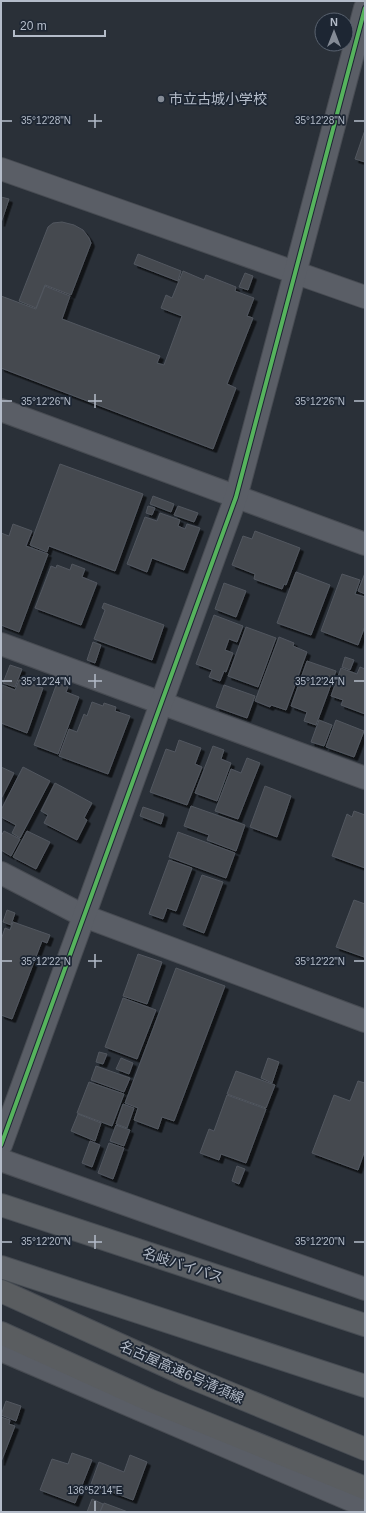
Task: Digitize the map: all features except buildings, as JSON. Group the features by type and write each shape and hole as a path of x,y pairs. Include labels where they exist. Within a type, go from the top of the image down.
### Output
{"highway":[{"name":"名岐バイパス","path":"1,1205 365,1325"},
{"path":"1,1267 365,1386"},
{"name":"名古屋高速6号清須線","path":"1,1291 195,1379 365,1449"},
{"path":"1,1333 150,1400 365,1488"}],"street":[{"path":"1,1145 236,497 296,272 360,49 365,8"},
{"path":"1,169 365,297"},
{"path":"1,410 365,544"},
{"path":"1,644 365,778"},
{"path":"1,873 84,916 365,1021"},
{"path":"1,1160 365,1289"},
{"path":"1,1350 365,1506"}],"cycle path":[{"path":"1,1145 236,497 365,8"}],"place":[{"name":"市立古城小学校","path":"161,99"}]}
